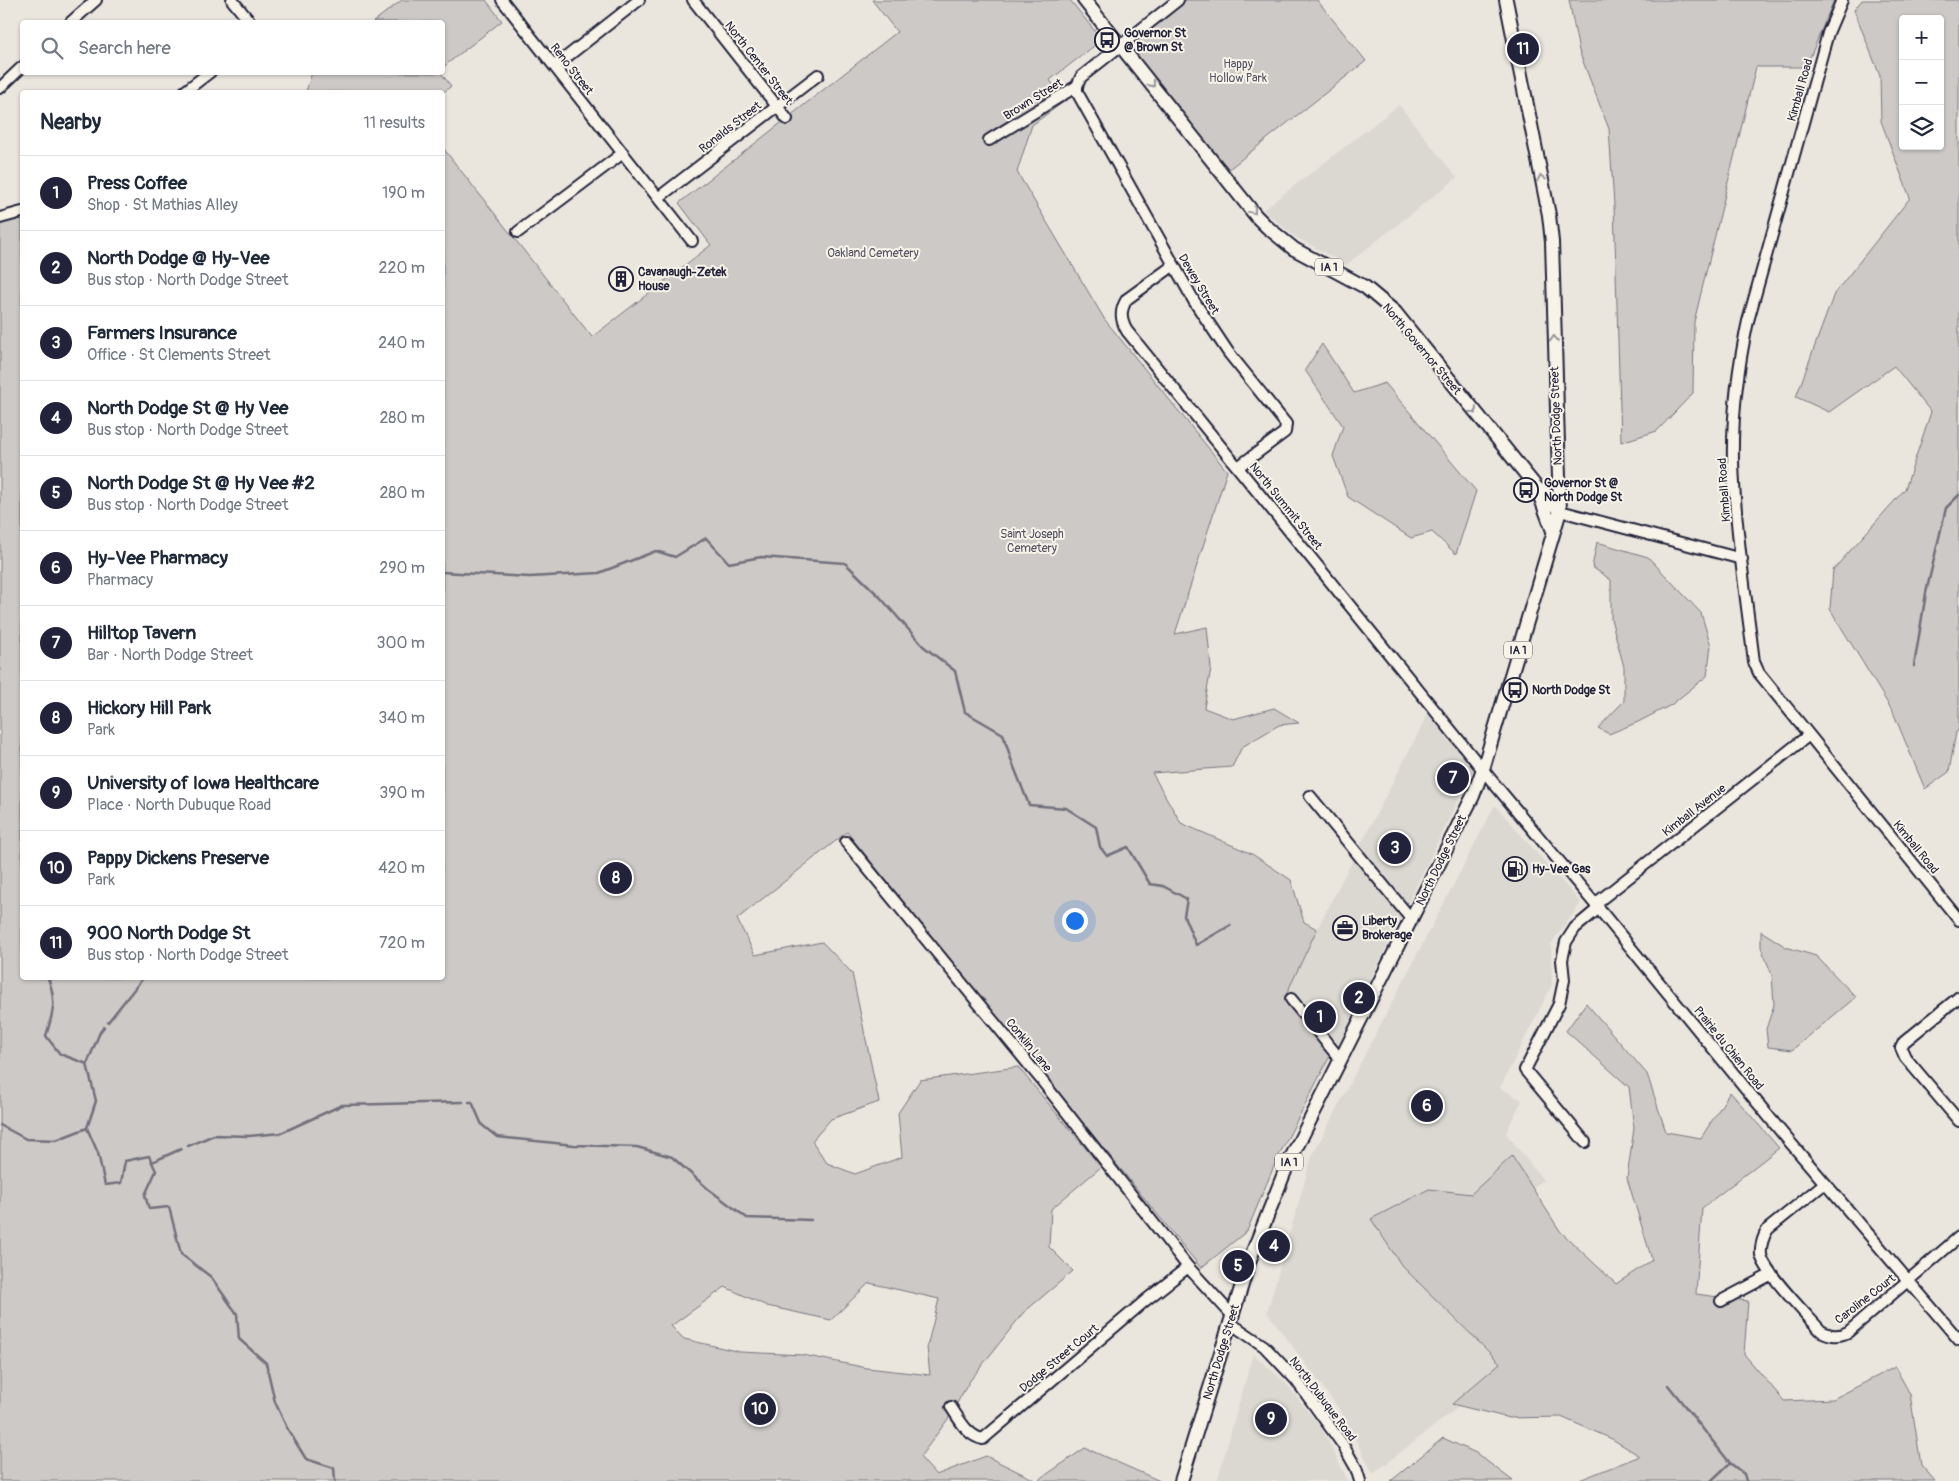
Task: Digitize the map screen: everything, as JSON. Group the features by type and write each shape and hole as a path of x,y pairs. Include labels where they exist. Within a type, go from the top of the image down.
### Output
{"main road":[{"name":"North Governor Street","path":"1084,0 1256,216 1294,249 1340,272 1383,301 1395,312 1537,488 1546,494 1560,511"},
{"name":"North Dodge Street","path":"1181,1481 1250,1259 1287,1166 1473,796 1483,769 1560,511 1552,242 1549,216 1506,0"},
{"path":"1553,531 1537,488 1543,488 1550,484 1558,472"}],"street":[{"path":"73,20 96,0"},
{"path":"232,0 248,20"},
{"name":"Reno Street","path":"502,0 692,241"},
{"path":"554,66 639,0"},
{"name":"North Center Street","path":"693,0 787,119"},
{"name":"Brown Street","path":"989,140 1077,86 1081,77 1178,0"},
{"name":"Kimball Road","path":"1842,0 1828,33 1748,322 1742,354 1735,410 1733,460 1742,559 1755,666 1959,920"},
{"path":"0,88 20,69"},
{"path":"187,90 206,75"},
{"name":"Ronalds Street","path":"658,198 818,75"},
{"name":"Dewey Street","path":"1077,86 1077,92 1174,265 1218,339 1286,424 1285,432 1238,467"},
{"path":"518,232 623,153"},
{"path":"0,218 20,213"},
{"name":"North Summit Street","path":"1174,265 1127,299 1121,312 1123,324 1483,769"},
{"path":"1560,511 1742,559"},
{"name":"Kimball Avenue","path":"1585,1142 1525,1070 1559,1004 1564,980 1562,960 1566,942 1575,928 1597,906 1809,735"},
{"name":"Prairie du Chien Road","path":"1483,769 1825,1183 1959,1340"},
{"path":"1310,796 1412,920"},
{"name":"Conklin Lane","path":"846,842 1039,1077 1231,1320"},
{"path":"1959,997 1904,1042 1901,1048 1904,1057 1959,1120"},
{"path":"1291,999 1340,1059"},
{"name":"Caroline Court","path":"1825,1183 1768,1229 1763,1237 1761,1253 1763,1262 1772,1274 1821,1331 1835,1336 1848,1332 1959,1238"},
{"name":"Dodge Street Court","path":"951,1407 970,1433 983,1439 1146,1300 1188,1267"},
{"path":"1721,1301 1772,1274"},
{"name":"North Dubuque Road","path":"1231,1320 1264,1346 1286,1368 1343,1445 1356,1468 1360,1481"}],"shaded area":[{"path":"1399,105 1457,178 1346,265 1294,236 1263,210"},
{"path":"1428,714 1473,770 1336,1050 1288,991 1317,929"},
{"path":"1495,805 1581,903 1551,944 1552,985 1500,1088 1522,1100 1506,1133 1543,1180 1481,1228 1562,1326 1373,1474 1344,1416 1267,1312 1312,1156"},
{"path":"1253,1354 1284,1381 1323,1430 1348,1481 1217,1481"}],"green space":[{"path":"402,0 486,0 502,21 445,65 445,20 376,20"},
{"path":"872,0 1070,0 1102,40 1050,80 1065,101 1032,125 1017,172 1105,320 1227,471 1175,634 1207,627 1211,668 1204,708 1233,719 1274,708 1299,723 1279,725 1242,747 1232,767 1152,773 1181,823 1252,854 1291,880 1304,922 1317,929 1285,997 1331,1054 1276,1161 1247,1231 1201,1268 847,832 737,919 755,955 822,942 852,973 879,1102 831,1119 812,1141 827,1163 855,1174 902,1157 898,1113 920,1080 1018,1067 1101,1167 1051,1209 1049,1247 1073,1271 1023,1313 969,1382 948,1419 920,1457 936,1475 986,1456 1037,1481 0,1481 0,217 20,212 20,980 445,980 445,151 592,337 711,245 679,203 897,32","holes":["869,1283 939,1299 927,1347 930,1375 867,1368 803,1355 740,1352 684,1339 671,1326 725,1287 767,1306 831,1320"]},
{"name":"Happy Hollow Park","path":"1184,0 1317,0 1366,61 1229,169 1121,46"},
{"path":"1569,0 1834,0 1806,67 1756,67 1694,322 1693,393 1657,431 1621,442 1614,205 1609,129 1579,51"},
{"path":"1862,0 1959,0 1959,730 1956,732 1949,772 1925,789 1893,712 1830,609 1833,570 1905,489 1931,412 1894,366 1829,412 1796,397 1834,294 1910,198 1881,121 1880,76 1854,10"},
{"path":"311,75 443,75 451,86 445,91 307,90"},
{"path":"1322,344 1354,393 1385,383 1476,491 1456,554 1432,532 1411,538 1348,497 1333,456 1343,426 1305,370"},
{"path":"1597,542 1648,557 1701,613 1711,646 1707,676 1671,705 1609,734 1598,728 1624,701 1624,667 1611,619 1611,580 1592,567"},
{"path":"1761,931 1786,947 1816,956 1856,997 1792,1050 1768,1047 1766,1029 1774,1005 1772,975 1761,947"},
{"path":"1586,1003 1647,1074 1666,1132 1701,1138 1730,1092 1779,1148 1702,1208 1696,1294 1748,1301 1744,1354 1784,1401 1833,1399 1895,1367 1910,1394 1921,1465 1935,1481 1577,1481 1640,1456 1612,1439 1561,1417 1509,1418 1452,1404 1500,1363 1402,1266 1371,1219 1429,1189 1471,1194 1512,1156 1560,1231 1616,1284 1652,1260 1627,1178 1634,1128 1629,1087 1566,1031"},
{"path":"1443,1438 1476,1453 1513,1481 1391,1481"},
{"path":"1085,1448 1160,1481 1037,1481"}],"waterway":[{"path":"1914,666 1926,593 1946,508 1959,495"},
{"path":"445,572 530,577 599,573 656,551 675,557 706,538 729,563 761,557 845,563 880,597 923,646 955,671 965,712 1003,734 1029,805 1066,808 1096,827 1100,847 1107,856 1128,847 1150,884 1163,886 1187,899 1184,916 1196,945 1231,925"},
{"path":"0,1125 26,1139 56,1140 87,1128 96,1101 87,1064 60,1054 46,1036 53,1007 49,980"},
{"path":"108,1022 141,980"},
{"path":"87,1064 100,1032 104,1027"},
{"path":"188,1146 214,1135 249,1136 281,1133 342,1105 463,1102"},
{"path":"469,1102 472,1102 482,1125 497,1137 574,1145 637,1147 672,1157 707,1188 747,1218 811,1220"},
{"path":"87,1128 98,1153 105,1185 121,1183 125,1161 149,1156 156,1171 145,1195 149,1209 169,1207 181,1254 211,1277 237,1314 239,1339 266,1363 275,1402 287,1428 306,1459 334,1468 335,1481"},
{"path":"152,1162 181,1149"},
{"path":"1668,1385 1730,1463 1744,1474 1746,1481"},
{"path":"1711,1481 1730,1463"}],"place":[{"name":"Governor St @ Brown St","path":"1107,40"},
{"name":"900 North Dodge St","path":"1523,49"},
{"name":"Cavanaugh-Zetek House","path":"621,279"},
{"name":"Governor St @ North Dodge St","path":"1526,490"},
{"name":"North Dodge St","path":"1515,690"},
{"name":"Hilltop Tavern","path":"1453,778"},
{"name":"Farmers Insurance","path":"1395,848"},
{"name":"Hy-Vee Gas","path":"1515,869"},
{"name":"Hickory Hill Park","path":"616,878"},
{"name":"Liberty Brokerage","path":"1345,928"},
{"name":"North Dodge @ Hy-Vee","path":"1359,998"},
{"name":"Press Coffee","path":"1320,1017"},
{"name":"Hy-Vee Pharmacy","path":"1427,1106"},
{"name":"North Dodge St @ Hy Vee","path":"1274,1246"},
{"name":"North Dodge St @ Hy Vee #2","path":"1238,1266"},
{"name":"Pappy Dickens Preserve","path":"760,1409"},
{"name":"University of Iowa Healthcare","path":"1271,1419"}],"park label":[{"name":"Oakland Cemetery","path":"873,253"},
{"name":"Saint Joseph Cemetery","path":"1032,541"}]}
